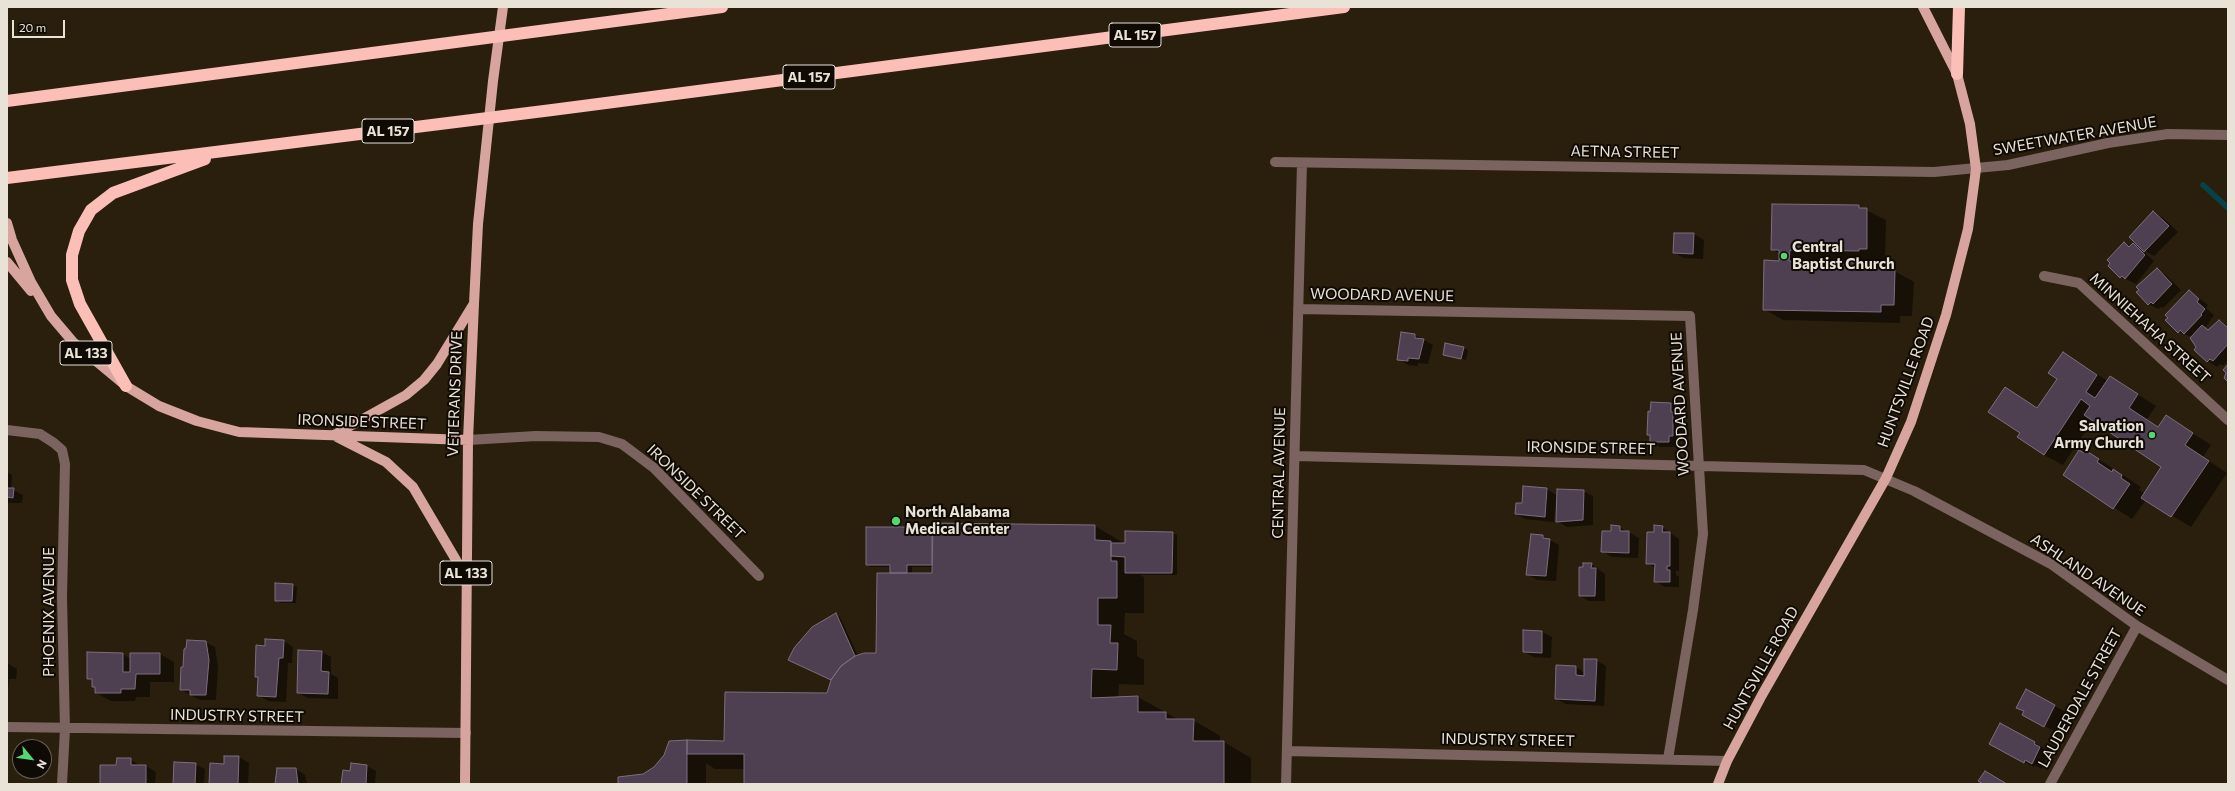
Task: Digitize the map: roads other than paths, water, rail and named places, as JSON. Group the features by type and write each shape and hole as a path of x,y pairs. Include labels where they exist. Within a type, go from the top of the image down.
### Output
{"highway":[{"path":"7,101 722,7"},
{"name":"AL 157","path":"7,178 223,152 1344,7"},
{"path":"1956,74 1959,7"},
{"path":"126,386 80,304 72,280 72,255 79,231 91,210 113,193 223,152"}],"main road":[{"name":"VETERANS DRIVE","path":"465,784 468,440 474,304 478,224 493,81 503,7"},
{"name":"HUNTSVILLE ROAD","path":"1718,784 1727,760 1762,695 1886,478 1911,422 1946,315 1968,229 1976,169 1970,124 1956,74 1923,7"},
{"name":"IRONSIDE STREET","path":"7,224 12,240 31,282 51,316 74,342 126,386 159,406 197,421 239,432 468,440"},
{"path":"7,262 51,316"},
{"path":"334,436 406,395 424,380 437,364 474,304"},
{"path":"334,436 386,462 413,486 466,577"}],"street":[{"name":"SWEETWATER AVENUE","path":"1976,169 2008,165 2108,143 2168,134 2228,135"},
{"name":"AETNA STREET","path":"1275,162 1934,172 1976,169"},
{"name":"CENTRAL AVENUE","path":"1286,784 1302,163"},
{"name":"MINNIEHAHA STREET","path":"2044,276 2079,283 2228,420"},
{"name":"WOODARD AVENUE","path":"1298,309 1690,316 1703,534 1693,610 1668,759"},
{"name":"PHOENIX AVENUE","path":"7,430 40,434 62,450 65,464 62,598 64,728 62,784"},
{"name":"IRONSIDE STREET","path":"468,440 536,436 599,437 622,444 654,468 759,576"},
{"name":"IRONSIDE STREET","path":"1295,456 1864,470 1886,478"},
{"name":"ASHLAND AVENUE","path":"1886,478 1998,534 2051,564 2137,626 2228,680"},
{"name":"LAUDERDALE STREET","path":"2050,784 2137,626"},
{"name":"INDUSTRY STREET","path":"7,727 466,733"},
{"name":"INDUSTRY STREET","path":"1287,751 1727,760"}],"waterway":[{"path":"2203,185 2228,208"}],"place":[{"name":"Central Baptist Church","path":"1784,256"},
{"name":"Salvation Army Church","path":"2152,435"},
{"name":"North Alabama Medical Center","path":"896,521"}]}
